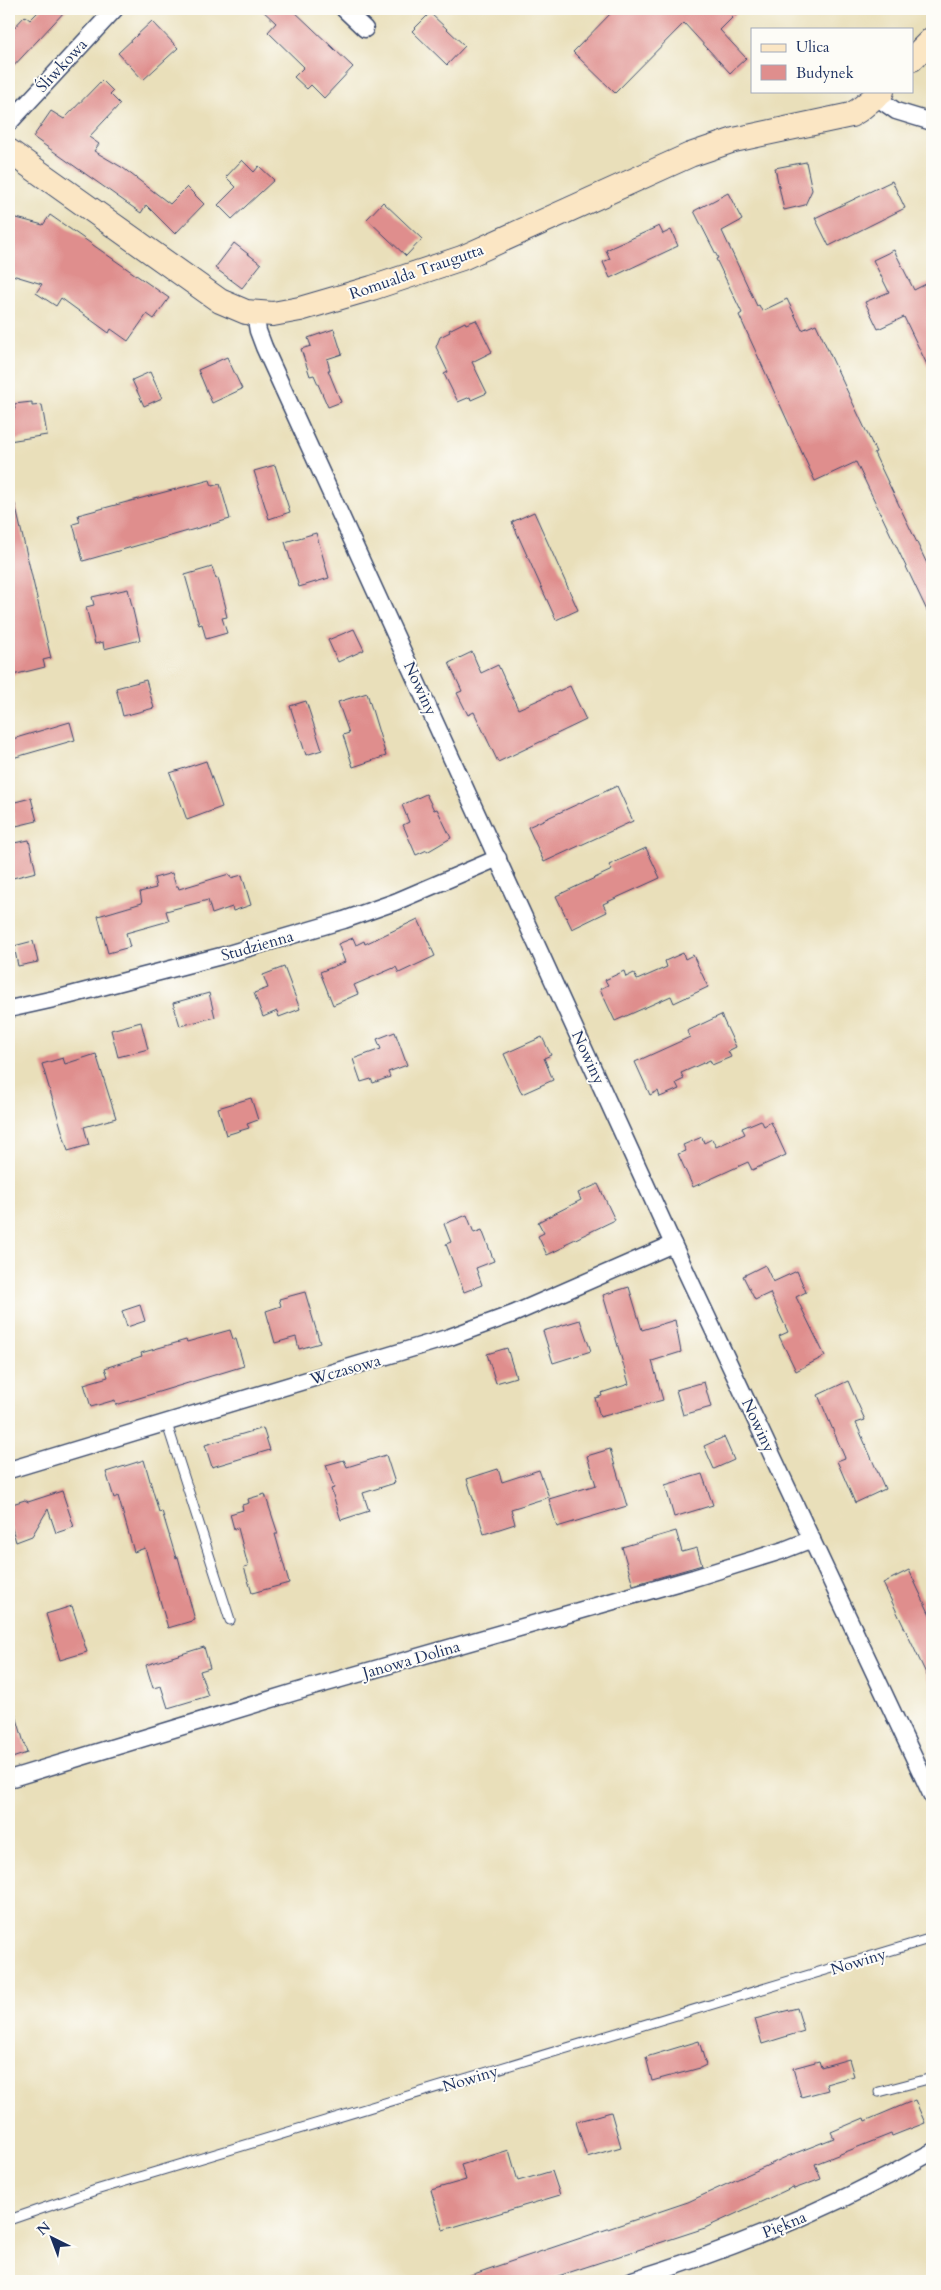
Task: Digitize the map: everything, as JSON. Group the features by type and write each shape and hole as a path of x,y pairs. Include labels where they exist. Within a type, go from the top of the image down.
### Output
{"street":[{"name":"Śliwkowa","path":"9,122 114,9"},
{"path":"344,9 365,29"},
{"path":"914,57 932,38"},
{"path":"879,94 896,111 932,122"},
{"name":"Romualda Traugutta","path":"9,151 209,294 239,310 255,314 273,314 300,309 438,267 690,155 734,140 842,118 859,110 879,94"},
{"name":"Nowiny","path":"255,314 258,331 264,347 673,1244 932,1796"},
{"name":"Studzienna","path":"9,1009 112,985 326,925 395,902 498,858"},
{"name":"Wczasowa","path":"9,1470 450,1338 560,1294 673,1244"},
{"name":"Janowa Dolina","path":"9,1779 303,1690 694,1578 784,1550 812,1539"},
{"name":"Piękna","path":"630,2281 680,2266 822,2209 932,2152"}],"lane":[{"path":"166,1424 230,1620"},
{"name":"Nowiny","path":"9,2220 96,2190 932,1938"},
{"path":"879,2092 932,2078"}],"building":[{"path":"41,9 67,9 9,71 9,33 25,16 30,20"},
{"path":"261,9 292,9 353,67 324,98 311,85 307,89 294,77 304,67 268,32 276,23"},
{"path":"615,9 741,9 720,30 746,58 730,73 684,23 615,93 573,52"},
{"path":"430,13 465,46 447,65 412,31"},
{"path":"152,21 178,48 143,80 118,53"},
{"path":"102,80 113,91 110,94 120,104 89,137 99,144 94,151 123,168 170,204 187,187 204,204 175,234 146,205 141,213 33,137 51,111 64,119"},
{"path":"242,160 254,172 259,166 274,180 232,219 218,205 236,187 226,177"},
{"path":"806,162 812,190 805,205 784,210 775,168"},
{"path":"892,181 905,208 829,246 815,218"},
{"path":"728,193 742,220 722,231 757,306 759,305 762,311 787,299 802,330 816,324 876,452 874,453 932,574 932,621 856,462 815,481 739,315 742,313 716,259 718,258 694,211"},
{"path":"383,202 422,239 406,256 367,219"},
{"path":"50,215 169,298 154,319 147,314 128,341 111,329 109,333 61,298 56,306 36,293 42,284 9,274 9,216 43,225"},
{"path":"659,226 663,234 671,230 678,246 610,278 603,262 610,259 606,250"},
{"path":"234,243 261,264 242,288 215,268"},
{"path":"894,250 914,290 932,281 932,375 904,317 878,329 865,302 889,292 873,260"},
{"path":"476,320 492,352 472,362 487,393 471,400 470,397 458,402 444,374 448,372 436,347 440,337 450,332 449,330 465,322 466,324"},
{"path":"334,329 342,354 327,359 330,370 328,370 341,402 328,407 314,375 310,376 301,349 311,346 308,338"},
{"path":"227,357 242,389 212,403 198,370"},
{"path":"150,372 162,398 144,406 132,380"},
{"path":"32,402 32,406 42,405 47,435 9,441 9,410 15,409 14,404"},
{"path":"275,465 290,512 269,519 254,471"},
{"path":"210,480 212,486 220,484 230,519 83,561 73,524 80,522 78,515"},
{"path":"15,504 51,658 43,660 45,667 9,676 9,505"},
{"path":"534,512 578,610 556,620 512,522"},
{"path":"316,533 329,578 299,587 285,542"},
{"path":"212,567 216,579 218,578 226,608 227,617 222,618 227,633 206,639 202,624 199,625 185,575"},
{"path":"128,589 140,640 104,649 103,642 95,644 86,607 94,605 92,597"},
{"path":"354,629 364,650 338,662 328,640"},
{"path":"472,652 481,673 498,665 518,709 570,686 586,720 498,762 474,712 468,715 457,693 462,691 449,663"},
{"path":"146,680 154,708 123,716 116,688"},
{"path":"367,693 386,756 353,767 343,735 349,733 338,702"},
{"path":"306,701 322,750 306,755 290,706"},
{"path":"70,722 75,740 9,759 9,740"},
{"path":"206,761 222,807 187,820 170,773"},
{"path":"617,786 633,821 544,862 528,827"},
{"path":"426,794 434,810 437,809 451,838 427,852 427,850 416,855 403,825 409,822 402,805"},
{"path":"31,798 37,821 16,826 11,803"},
{"path":"29,840 36,872 9,879 9,844"},
{"path":"646,848 660,878 603,904 607,912 572,929 556,896 612,870 609,865"},
{"path":"172,873 176,886 179,889 229,874 231,878 242,875 251,905 233,911 232,907 212,914 208,900 166,911 169,921 126,933 130,947 108,953 98,916 142,903 140,892 156,888 154,878"},
{"path":"418,919 435,956 399,973 396,967 354,985 358,994 333,1005 320,972 345,962 338,944 353,938 356,945 364,941 365,944"},
{"path":"33,941 38,962 18,966 14,946"},
{"path":"683,953 685,959 693,955 708,987 674,1003 671,996 615,1021 600,989 608,985 605,980 624,971 626,977 634,973 637,980 667,967 665,961"},
{"path":"284,967 300,1009 279,1017 277,1011 263,1017 254,993 268,988 263,975"},
{"path":"209,993 215,1017 180,1026 173,1003"},
{"path":"721,1015 736,1047 728,1051 731,1057 712,1065 710,1060 681,1073 684,1079 676,1083 679,1089 660,1097 658,1091 650,1095 635,1062 690,1037 687,1031"},
{"path":"141,1022 148,1049 118,1057 111,1030"},
{"path":"395,1032 407,1065 388,1072 390,1077 373,1083 371,1079 361,1082 353,1059 381,1049 377,1039"},
{"path":"542,1037 551,1055 544,1058 553,1080 522,1094 504,1054"},
{"path":"96,1054 116,1118 84,1127 89,1145 68,1151 42,1064 63,1058 65,1064"},
{"path":"251,1098 258,1120 247,1124 249,1128 226,1135 218,1108"},
{"path":"761,1120 764,1126 771,1122 786,1155 752,1170 748,1162 693,1187 678,1154 686,1151 683,1145 702,1137 704,1143 712,1139 716,1147 745,1134 742,1128"},
{"path":"598,1184 615,1220 565,1244 566,1246 547,1255 538,1236 544,1233 538,1222 581,1200 578,1193"},
{"path":"467,1215 474,1233 482,1230 494,1261 476,1268 482,1285 464,1292 446,1244 451,1242 444,1224"},
{"path":"765,1265 773,1282 797,1271 806,1292 796,1297 825,1356 796,1371 779,1336 788,1332 770,1293 755,1300 743,1276"},
{"path":"629,1287 642,1330 675,1320 681,1352 652,1361 663,1400 600,1417 595,1398 602,1396 601,1393 629,1384 603,1295"},
{"path":"305,1292 320,1343 299,1349 296,1337 275,1343 266,1311 281,1306 279,1299"},
{"path":"140,1305 145,1321 127,1327 122,1311"},
{"path":"580,1320 591,1351 553,1363 543,1331"},
{"path":"230,1330 233,1339 236,1339 244,1366 116,1405 115,1400 91,1407 84,1384 108,1377 105,1368 142,1356 141,1353"},
{"path":"507,1348 516,1377 496,1383 487,1354"},
{"path":"848,1381 865,1420 856,1423 885,1489 855,1503 837,1461 845,1458 818,1395"},
{"path":"704,1382 711,1407 683,1415 676,1390"},
{"path":"263,1428 270,1450 212,1467 205,1445"},
{"path":"724,1437 734,1460 714,1469 704,1446"},
{"path":"610,1449 627,1506 557,1527 549,1499 596,1485 587,1456"},
{"path":"386,1455 395,1483 363,1493 369,1511 341,1520 331,1489 334,1488 326,1465 344,1460 347,1467"},
{"path":"144,1460 159,1512 162,1511 176,1558 178,1557 195,1620 168,1628 145,1548 134,1552 118,1496 114,1498 106,1472"},
{"path":"498,1469 502,1482 539,1470 549,1497 511,1509 515,1524 484,1534 467,1479"},
{"path":"702,1474 713,1505 674,1517 665,1485"},
{"path":"62,1491 74,1527 56,1533 48,1509 32,1536 16,1542 9,1518 9,1505 25,1500 28,1502"},
{"path":"265,1494 278,1534 275,1534 289,1583 252,1593 244,1567 248,1566 238,1528 234,1529 230,1514 243,1510 242,1505 249,1503 248,1499"},
{"path":"676,1531 682,1552 697,1548 702,1565 633,1585 622,1547"},
{"path":"909,1570 932,1619 932,1686 883,1583"},
{"path":"72,1606 87,1652 60,1660 46,1614"},
{"path":"204,1647 210,1668 200,1671 208,1696 168,1708 161,1686 153,1688 146,1665"},
{"path":"13,1705 27,1753 9,1759 9,1706"},
{"path":"797,2008 804,2031 762,2044 755,2019"},
{"path":"699,2041 706,2065 652,2081 646,2057"},
{"path":"849,2059 854,2076 826,2084 828,2090 801,2097 793,2068 819,2061 821,2067"},
{"path":"915,2100 925,2123 892,2136 891,2134 815,2164 821,2179 794,2189 793,2187 705,2228 543,2281 460,2281 459,2279 688,2202 788,2156 834,2138 831,2132 864,2118 865,2121"},
{"path":"611,2112 621,2147 587,2157 576,2122"},
{"path":"509,2150 518,2181 552,2171 560,2195 443,2230 431,2190 466,2180 461,2165"}]}
